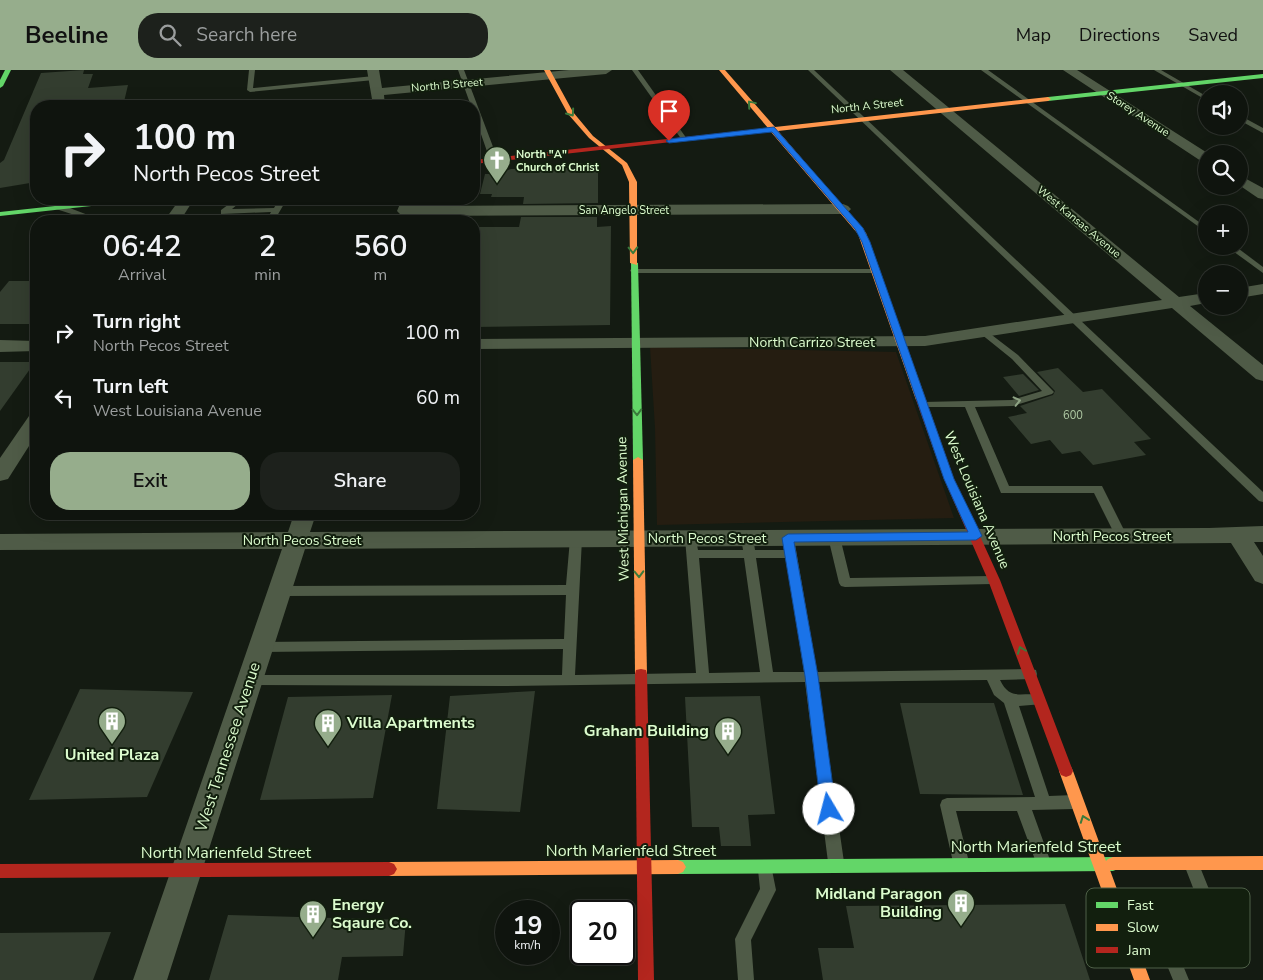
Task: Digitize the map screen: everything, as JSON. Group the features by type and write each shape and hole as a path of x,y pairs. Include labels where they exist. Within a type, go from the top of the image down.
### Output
{"street":[{"path":"1,84 8,70"},
{"name":"North B Street","path":"377,92 466,84 549,73 606,70"},
{"name":"West Louisiana Avenue","path":"722,70 862,233 949,479 976,536 1031,674 1109,888"},
{"name":"West Kansas Avenue","path":"896,70 1263,375"},
{"name":"Storey Avenue","path":"1069,70 1198,153"},
{"path":"1248,70 1262,77"},
{"name":"West Michigan Avenue","path":"549,73 570,113 591,137 629,169 633,182 646,980"},
{"path":"374,74 379,100"},
{"name":"North A Street","path":"480,161 1104,92 1262,77"},
{"path":"1248,185 1263,195"},
{"path":"0,214 83,205"},
{"name":"San Angelo Street","path":"406,210 843,209"},
{"path":"1248,292 1263,289"},
{"name":"North Carrizo Street","path":"480,344 925,341 1198,299"},
{"path":"0,346 30,346"},
{"path":"0,474 30,429"},
{"name":"West Tennessee Avenue","path":"150,980 303,520"},
{"name":"North Pecos Street","path":"0,542 638,538 692,546 789,546 834,537 1263,534"},
{"path":"1237,535 1263,576"},
{"name":"North Marienfeld Street","path":"0,871 1263,863"},
{"name":"West Louisiana Avenue","path":"1138,968 1142,980"}],"lane":[{"path":"252,70 250,90 347,80 374,74"},
{"path":"460,70 472,100"},
{"path":"635,70 684,139"},
{"path":"811,70 1263,498"},
{"path":"984,70 1198,224"},
{"path":"1158,70 1198,94"},
{"path":"345,71 347,80"},
{"path":"480,122 494,160"},
{"path":"1248,122 1263,131"},
{"path":"233,205 224,212 277,210"},
{"path":"274,215 280,205"},
{"path":"59,208 81,215"},
{"path":"1242,255 1263,271"},
{"path":"634,271 876,271"},
{"path":"923,405 1013,402 1049,392 1015,357 984,332"},
{"path":"969,404 1005,490 1098,490 1121,536"},
{"path":"834,537 845,583 994,580"},
{"path":"568,680 576,538"},
{"path":"749,545 767,677"},
{"path":"692,546 702,678"},
{"path":"789,546 811,676 836,866"},
{"path":"280,591 572,590"},
{"path":"261,647 570,644"},
{"path":"250,680 568,680 1031,674"},
{"path":"990,675 997,691 1010,700 1040,700"},
{"path":"1010,700 1044,803"},
{"path":"961,864 947,805 1077,802"},
{"path":"1022,804 1043,864"},
{"path":"1192,863 1201,888"},
{"path":"746,980 743,939 768,890 766,866"},
{"path":"1176,968 1181,980"}],"shaded area":[{"path":"650,347 896,352 954,518 657,525 655,428"}],"building":[{"path":"84,70 83,74 93,74 88,88 128,85 124,100 30,100 30,183 0,188 0,163 4,160 41,73"},
{"name":"North \"A\" Church of Christ","path":"572,163 598,163 598,203 523,204 524,197 491,197 492,194 480,194 485,174 504,174 505,171 511,169 572,168"},
{"path":"521,217 597,217 597,227 611,226 610,325 480,327 480,227 519,227"},
{"path":"9,281 30,281 30,324 0,324 0,292"},
{"path":"0,362 30,362 30,369 0,411"},
{"path":"1058,368 1083,392 1102,389 1151,439 1134,442 1146,455 1093,465 1080,451 1062,454 1050,440 1031,444 1008,417 1027,413 1020,406 1053,395 1055,391 1037,372"},
{"path":"1023,374 1039,390 1019,396 1003,377"},
{"name":"United Plaza","path":"80,689 193,692 147,797 29,800"},
{"path":"535,691 520,812 437,809 450,696"},
{"name":"Villa Apartments","path":"392,695 373,798 260,800 288,697"},
{"name":"Graham Building","path":"760,696 775,814 748,815 751,846 721,846 719,827 692,827 685,697"},
{"path":"900,703 994,703 1023,795 920,794"},
{"name":"Midland Paragon Building","path":"1065,904 1090,980 823,980 818,948 854,948 846,906"},
{"name":"Energy Sqaure Co.","path":"228,915 406,920 403,956 342,957 338,980 209,980"},
{"path":"111,932 93,980 0,980 0,933"}],"traffic: fast":[{"path":"0,86 8,70"},
{"path":"1048,99 1263,76"},
{"path":"0,214 82,205"},
{"path":"634,263 638,460"},
{"path":"678,867 1113,864"}],"traffic: slow":[{"path":"547,70 570,113 591,137 625,164 633,182 634,263"},
{"path":"722,70 862,233 921,400"},
{"path":"759,131 1048,99"},
{"path":"638,460 641,674"},
{"path":"1066,771 1109,888"},
{"path":"1113,864 1263,863"},
{"path":"389,869 678,867"},
{"path":"1138,968 1142,980"}],"traffic: jam":[{"path":"480,161 759,131"},
{"path":"921,400 949,479 994,580 1066,771"},
{"path":"641,674 646,980"},
{"path":"0,871 389,869"}],"place":[{"name":"North \"A\" Church of Christ","path":"497,184"},
{"name":"United Plaza","path":"112,745"},
{"name":"Villa Apartments","path":"328,747"},
{"name":"Graham Building","path":"728,755"},
{"name":"Midland Paragon Building","path":"961,927"},
{"name":"Energy Sqaure Co.","path":"313,938"}],"route":[{"path":"669,141 774,129 856,224 866,242 949,479 976,536 788,538 811,676 829,809"}]}
